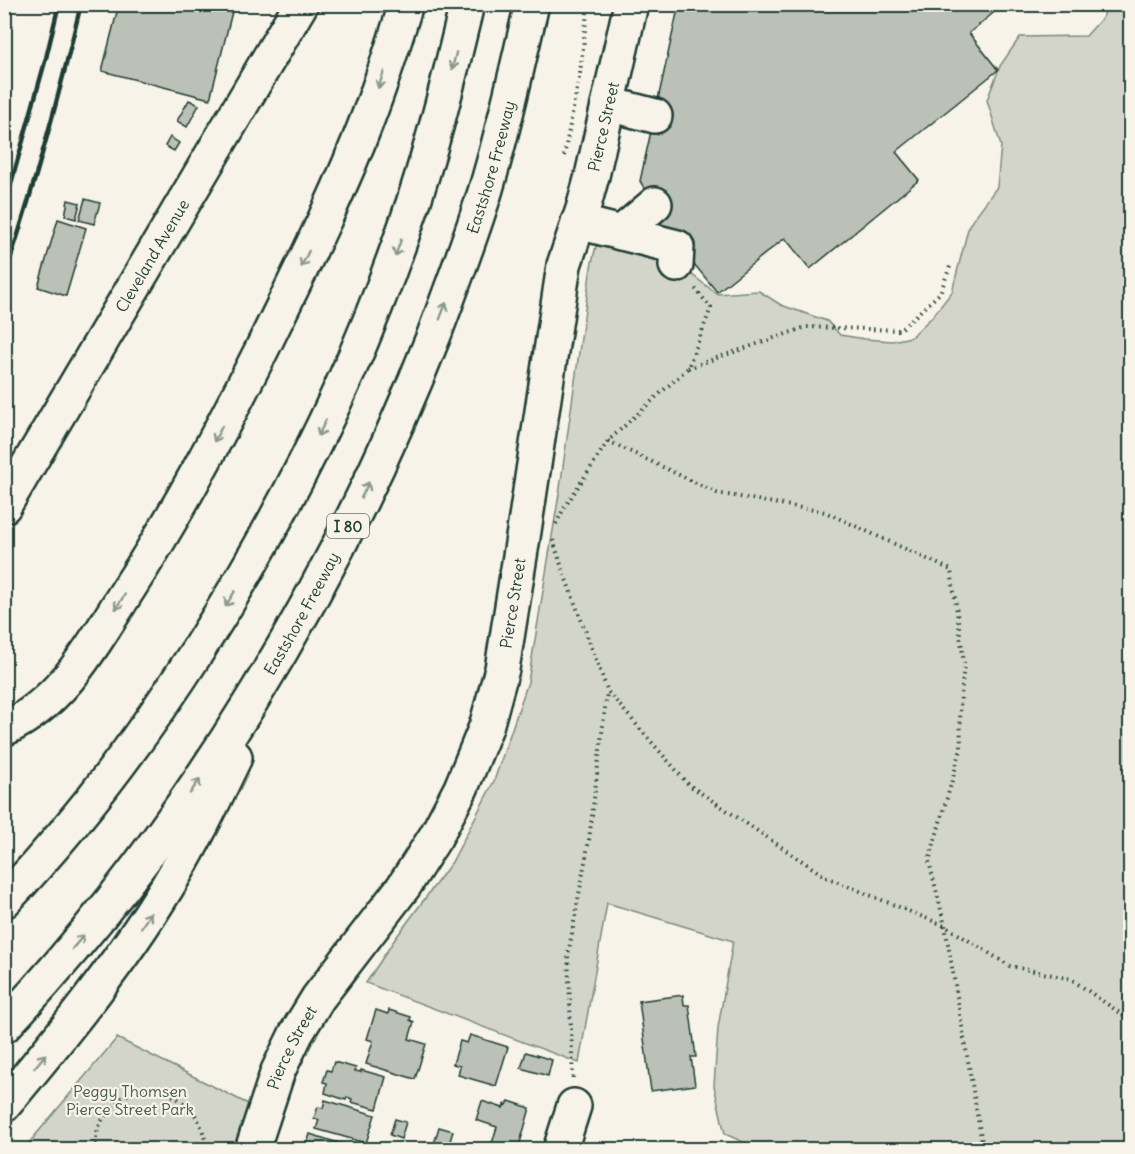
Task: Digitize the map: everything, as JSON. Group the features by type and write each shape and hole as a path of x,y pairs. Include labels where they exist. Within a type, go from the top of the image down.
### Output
{"main road":[{"name":"Cleveland Avenue","path":"4,506 301,4"},
{"path":"4,729 42,705 56,693 76,669 178,508 269,334 326,215 363,130 406,4"},
{"path":"4,901 83,810 152,721 240,584 295,484 366,331 406,225 439,119 467,4"},
{"name":"Eastshore Freeway","path":"4,1026 82,938 152,848 203,775 276,660 331,559 405,406 465,251 501,134 532,4"},
{"name":"Pierce Street","path":"252,1149 278,1071 296,1034 318,998 404,886 436,836 461,788 486,726 502,669 564,265 592,176 631,4"},
{"path":"609,104 655,116"},
{"path":"621,233 655,204"},
{"path":"578,222 677,247 676,265"},
{"path":"4,1105 75,1018 132,941 182,862 331,559"},
{"path":"4,700 25,701 39,698 51,691 76,669"},
{"path":"560,1149 574,1106"}],"path":[{"path":"563,162 580,73 588,4"},
{"path":"555,527 563,510 608,441 688,368 806,327 900,330 940,293 951,264"},
{"path":"688,368 711,308"},
{"path":"608,441 717,493 825,512 951,570 964,663 960,707 961,749 929,861 945,926 982,1143 986,1149"},
{"path":"552,535 608,692 689,785 826,877 945,926 1010,966 1071,979 1131,1020"},
{"path":"574,1106 568,955 589,840 608,692"},
{"path":"95,1149 98,1128 107,1112 123,1096 136,1090 151,1089 166,1092 181,1100 195,1116 205,1137 207,1149"},
{"path":"973,1149 982,1143"}],"green space":[{"path":"1108,5 1130,5 1130,1149 761,1150 725,1134 714,1086 718,1028 733,941 607,903 579,1063 366,983 395,939 452,862 494,781 528,682 596,246 619,246 645,251 687,271 717,294 759,291 781,305 827,321 840,335 892,341 911,337 932,317 952,292 969,225 997,187 1001,146 987,100 1000,66 1020,37 1086,36 1103,17"},
{"name":"Peggy Thomsen Pierce Street Park","path":"117,1038 250,1105 236,1149 23,1150"}],"building":[{"path":"119,4 234,4 210,99 102,71"},
{"path":"679,4 1004,4 969,33 998,70 896,152 919,180 810,269 785,238 717,292 653,214 658,210 640,181"},
{"path":"189,100 199,105 187,127 177,121"},
{"path":"170,137 179,143 174,151 165,146"},
{"path":"85,199 100,203 94,224 79,220"},
{"path":"68,200 80,203 76,219 65,216"},
{"path":"58,219 86,228 66,296 38,287"},
{"path":"683,995 684,1005 689,1005 696,1057 691,1057 695,1085 651,1091 639,1001"},
{"path":"376,1010 388,1014 389,1010 411,1017 410,1020 414,1022 409,1039 426,1044 415,1079 366,1064 373,1041 367,1039"},
{"path":"470,1035 508,1047 496,1086 458,1075 460,1066 453,1064 460,1041 467,1043"},
{"path":"526,1052 552,1060 548,1076 521,1068"},
{"path":"334,1062 356,1068 355,1071 361,1072 361,1070 386,1077 377,1109 351,1102 352,1099 347,1097 346,1100 325,1093 327,1083 323,1082 327,1070 331,1071"},
{"path":"325,1100 375,1115 366,1143 316,1129 319,1120 314,1118 318,1107 323,1108"},
{"path":"482,1101 503,1108 509,1101 530,1108 518,1150 490,1150 497,1127 476,1120"},
{"path":"395,1119 406,1122 401,1139 390,1135"},
{"path":"439,1127 453,1131 448,1148 434,1144"},
{"path":"310,1134 361,1150 305,1150"}],"railway":[{"path":"4,209 59,4"},
{"path":"4,278 46,142 81,4"}]}
